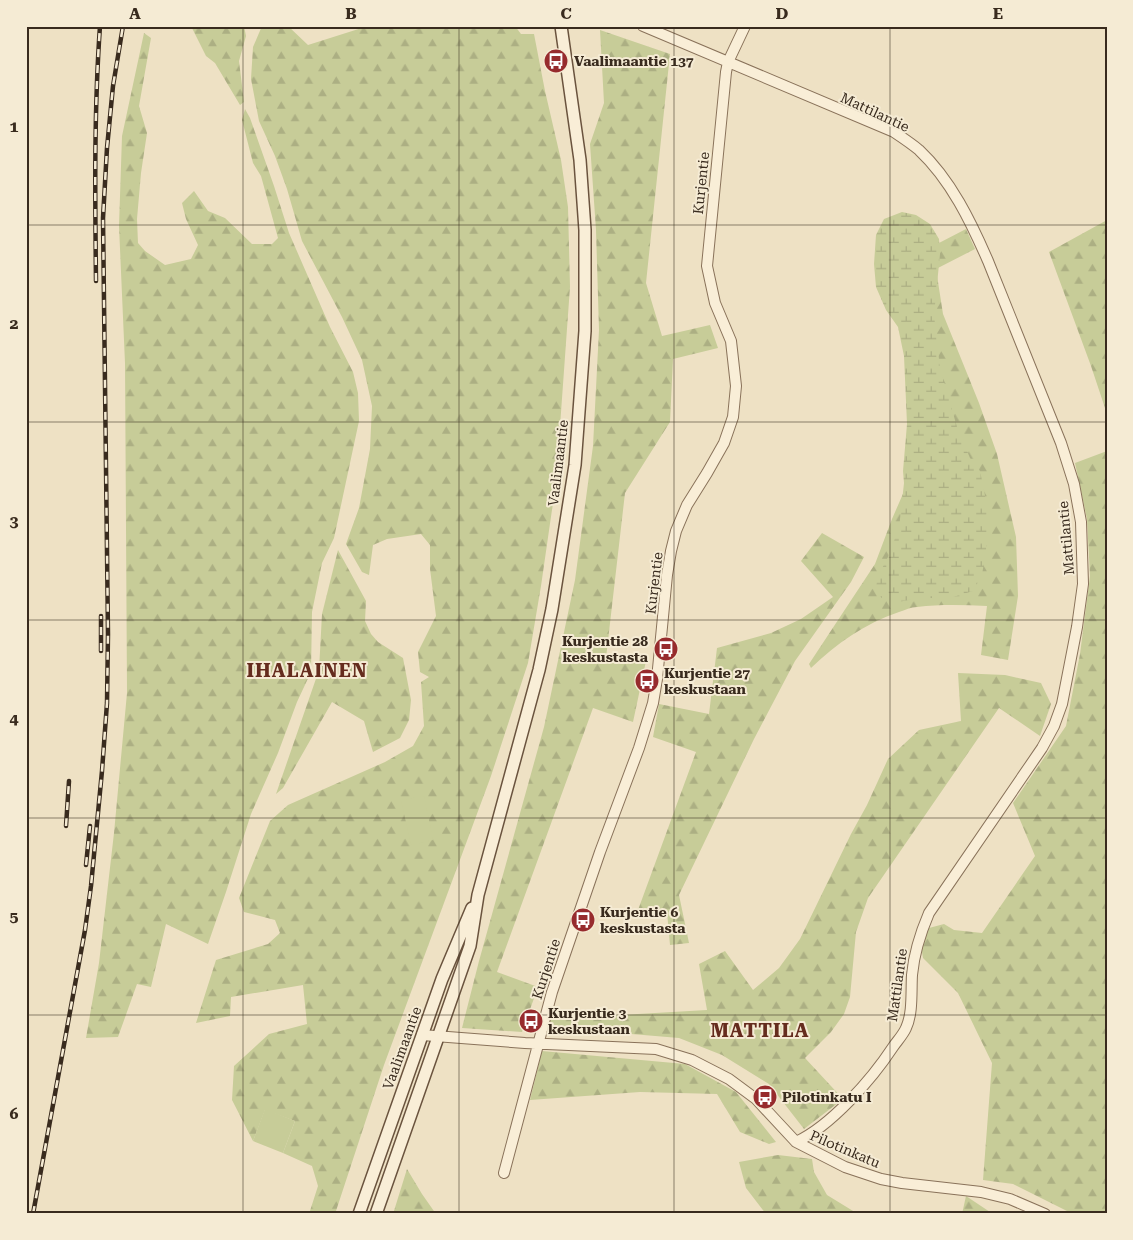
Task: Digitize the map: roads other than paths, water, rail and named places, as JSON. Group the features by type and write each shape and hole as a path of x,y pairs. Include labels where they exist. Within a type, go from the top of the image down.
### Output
{"main road":[{"name":"Vaalimaantie","path":"376,1214 470,946 478,895 515,764 541,661 552,609 575,465 586,331 585,230 579,152 561,26"},
{"name":"Vaalimaantie","path":"359,1214 457,940 478,895"}],"street":[{"name":"Mattilantie","path":"643,26 894,132 918,149 929,160 961,205 988,261 1062,443 1074,484 1081,522 1083,584 1077,628 1062,704 1054,726 1042,748 928,913 919,934 914,956 911,1001 906,1028 879,1069 850,1100 817,1128 796,1142"},
{"name":"Kurjentie","path":"504,1173 560,966 639,748 653,703 667,575 676,531 687,505 724,443 733,417 736,386 731,341 716,304 707,266 728,62 745,26"},
{"name":"Pilotinkatu","path":"422,1035 538,1044 656,1049 692,1060 729,1079 756,1099 796,1142 845,1167 881,1179 924,1187 982,1192 1010,1199 1045,1214"}],"railway":[{"path":"96,281 95,185 100,26"},
{"path":"33,1214 85,930 102,771 107,703 108,634 103,218 113,86 123,26"},
{"path":"101,616 101,651"},
{"path":"66,826 69,781"},
{"path":"86,865 90,826"}],"place":[{"name":"Vaalimaantie 137","path":"556,61"},
{"name":"Kurjentie 28 keskustasta","path":"666,649"},
{"name":"Kurjentie 27 keskustaan","path":"647,681"},
{"name":"Kurjentie 6 keskustasta","path":"583,920"},
{"name":"Kurjentie 3 keskustaan","path":"531,1021"},
{"name":"Pilotinkatu I","path":"765,1097"}],"district":[{"name":"IHALAINEN","path":"307,670"},
{"name":"MATTILA","path":"760,1030"}]}
